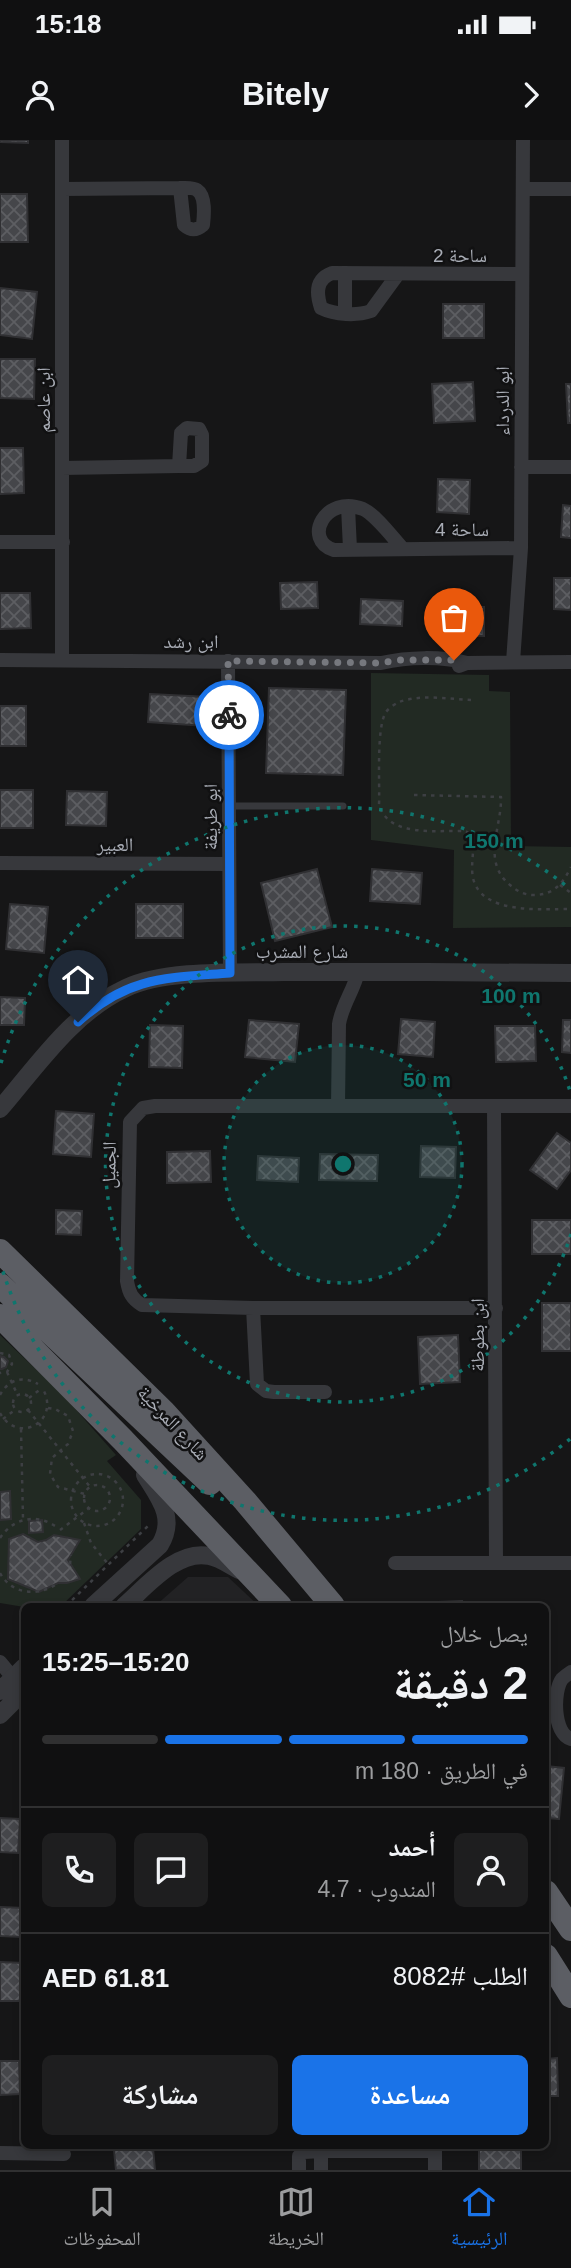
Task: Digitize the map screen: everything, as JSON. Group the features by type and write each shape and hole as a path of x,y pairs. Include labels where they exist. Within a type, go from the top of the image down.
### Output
{"highway":[{"name":"شارع المرخية","path":"0,1251 164,1412 245,1501 330,1603"},
{"path":"0,1284 206,1481 245,1501"},
{"path":"0,1316 123,1440 277,1603"},
{"path":"549,1896 571,1929"},
{"path":"549,1961 571,1996"}],"street":[{"name":"ابن عاصم","path":"62,140 62,660"},
{"name":"ابو الدرداء","path":"513,662 521,548 523,140"},
{"path":"62,189 180,188"},
{"path":"523,189 571,189"},
{"name":"ساحة 2","path":"345,313 331,313 321,308 318,284 324,276 332,273 522,274"},
{"path":"345,273 345,313 372,312 398,274"},
{"path":"62,468 178,466"},
{"path":"521,467 571,467"},
{"path":"350,550 348,507 366,510 403,549"},
{"name":"ساحة 4","path":"348,507 332,509 320,521 321,540 327,548 521,548"},
{"path":"0,542 63,542"},
{"name":"ابن رشد","path":"0,660 381,663 397,668 454,668 467,663 571,662"},
{"name":"ابو طريفة","path":"228,661 230,973"},
{"name":"العبير","path":"0,863 229,864"},
{"path":"338,1106 339,1024 358,972"},
{"name":"شارع المشرب","path":"0,1108 67,1032 107,998 126,987 148,981 230,973 571,973"},
{"name":"الجميل","path":"496,1308 142,1305 134,1300 128,1291 127,1281 130,1122 143,1108 155,1106 571,1106"},
{"name":"ابن بطوطة","path":"494,1106 496,1563"},
{"path":"253,1308 257,1384 266,1391 274,1392 325,1392"},
{"path":"96,1603 160,1545 164,1538 166,1507 123,1440"},
{"path":"127,1603 174,1563 189,1556 207,1555 217,1558 253,1577"},
{"path":"395,1563 571,1563"},
{"path":"0,1662 21,1681"},
{"path":"571,1672 562,1679 557,1692 558,1726 560,1732 571,1738"},
{"path":"0,1691 21,1682"},
{"path":"0,1715 21,1684"},
{"path":"299,2170 301,2153 397,2149"},
{"path":"435,2149 435,2170"},
{"path":"0,2153 64,2150 64,2170"},
{"path":"321,2151 321,2170"}],"lane":[{"path":"229,806 344,806"}],"path":[{"path":"471,700 410,700 397,703 387,710 382,721 381,735 379,805 382,815 390,823 402,827 465,831 471,834 473,880 477,888 493,901 518,909 571,909"},
{"path":"414,795 499,796 501,800 494,841 495,858 500,873 514,888 531,895 550,892 560,886 571,867"},
{"path":"560,886 571,893"},
{"path":"0,1353 9,1355 12,1361 7,1372 0,1373"},
{"path":"7,1372 18,1396 14,1403 16,1409 20,1412 28,1410"},
{"path":"0,1395 6,1385 13,1381 32,1380 46,1394 48,1408 39,1423 21,1429 3,1419 0,1413"},
{"path":"29,1398 42,1388"},
{"path":"18,1396 25,1395 29,1398 31,1403 28,1410"},
{"path":"48,1408 63,1413 72,1422 73,1431 71,1440 51,1458 50,1474 58,1487 86,1494"},
{"path":"3,1419 16,1409"},
{"path":"28,1410 91,1488"},
{"path":"21,1429 23,1520"},
{"path":"84,1523 101,1526 109,1523 121,1511 123,1503 120,1487 107,1475 90,1474 83,1477 72,1490 71,1504 77,1517 84,1523 92,1543 109,1566"},
{"path":"98,1486 106,1489 110,1500 104,1510 89,1508 85,1501 91,1488 98,1486"},
{"path":"0,1538 5,1530 23,1520 38,1519 59,1529 89,1508"},
{"path":"69,1603 150,1523 164,1538"},
{"path":"70,1564 71,1555"},
{"path":"0,1573 10,1585 30,1592 50,1589 58,1583"}],"shaded area":[{"path":"371,673 489,675 489,691 510,692 511,846 571,847 571,927 453,928 454,850 371,840"},
{"path":"0,1335 63,1395 116,1455 107,1461 141,1500 141,1529 64,1603 21,1603 21,1606 0,1603"},
{"path":"188,1577 228,1577 256,1603 158,1603"}],"building":[{"path":"28,140 28,143 0,142"},
{"path":"0,194 27,194 28,242 0,242"},
{"path":"0,288 37,292 32,339 0,335"},
{"path":"443,304 484,304 484,338 443,338"},
{"path":"0,359 35,359 34,399 0,398"},
{"path":"473,382 475,421 434,423 432,384"},
{"path":"566,384 571,384 571,423 568,423"},
{"path":"0,448 23,448 24,493 0,494"},
{"path":"438,479 470,480 469,514 437,512"},
{"path":"563,505 571,506 571,538 561,537"},
{"path":"554,578 571,578 571,610 554,609"},
{"path":"317,582 318,608 281,609 280,583"},
{"path":"0,593 30,593 31,628 0,629"},
{"path":"361,599 403,601 402,626 360,624"},
{"path":"440,606 484,607 484,636 440,635"},
{"path":"269,688 346,690 343,775 266,773"},
{"path":"150,694 208,697 206,726 148,722"},
{"path":"0,706 26,706 26,746 0,746"},
{"path":"0,790 33,790 33,828 0,828"},
{"path":"67,791 107,792 106,826 66,825"},
{"path":"317,869 332,927 275,941 261,883"},
{"path":"372,869 422,873 420,904 370,901"},
{"path":"10,904 48,907 44,953 6,949"},
{"path":"136,904 183,904 183,938 136,938"},
{"path":"0,997 25,998 24,1025 0,1025"},
{"path":"401,1019 435,1022 433,1057 398,1054"},
{"path":"249,1020 299,1024 295,1062 245,1057"},
{"path":"563,1020 571,1020 571,1053 562,1052"},
{"path":"150,1025 183,1026 182,1068 149,1067"},
{"path":"495,1026 535,1026 536,1061 496,1062"},
{"path":"56,1111 94,1114 91,1157 53,1154"},
{"path":"557,1133 571,1143 571,1170 557,1189 530,1170"},
{"path":"421,1146 456,1147 455,1178 420,1177"},
{"path":"210,1151 211,1182 167,1183 167,1152"},
{"path":"320,1154 378,1155 377,1181 319,1180"},
{"path":"258,1156 299,1158 298,1182 257,1180"},
{"path":"56,1210 82,1211 81,1235 56,1234"},
{"path":"532,1220 571,1220 571,1254 532,1254"},
{"path":"542,1303 571,1303 571,1351 542,1351"},
{"path":"458,1335 460,1382 420,1384 418,1337"},
{"path":"0,1356 8,1361 2,1369 0,1369"},
{"path":"10,1491 11,1519 0,1520 0,1492"},
{"path":"42,1520 43,1532 29,1533 29,1521"},
{"path":"23,1534 38,1542 54,1535 80,1540 68,1560 80,1579 58,1583 39,1592 8,1579 9,1539"},
{"path":"462,1601 462,1603 415,1603"},
{"path":"549,1766 564,1768 559,1819 549,1818"},
{"path":"0,1818 20,1819 18,1853 0,1852"},
{"path":"0,1907 21,1908 21,1937 0,1936"},
{"path":"0,1962 21,1963 21,2001 0,2001"},
{"path":"557,2058 558,2096 549,2096 549,2059"},
{"path":"0,2061 19,2061 20,2094 0,2095"},
{"path":"153,2149 155,2170 116,2170 114,2150"},
{"path":"479,2149 521,2149 521,2170 479,2170"}],"way so far":[{"path":"229,715 228,661 381,663 397,660 454,660"}],"route":[{"path":"78,1022 107,998 126,987 168,977 230,973 229,715"}]}
